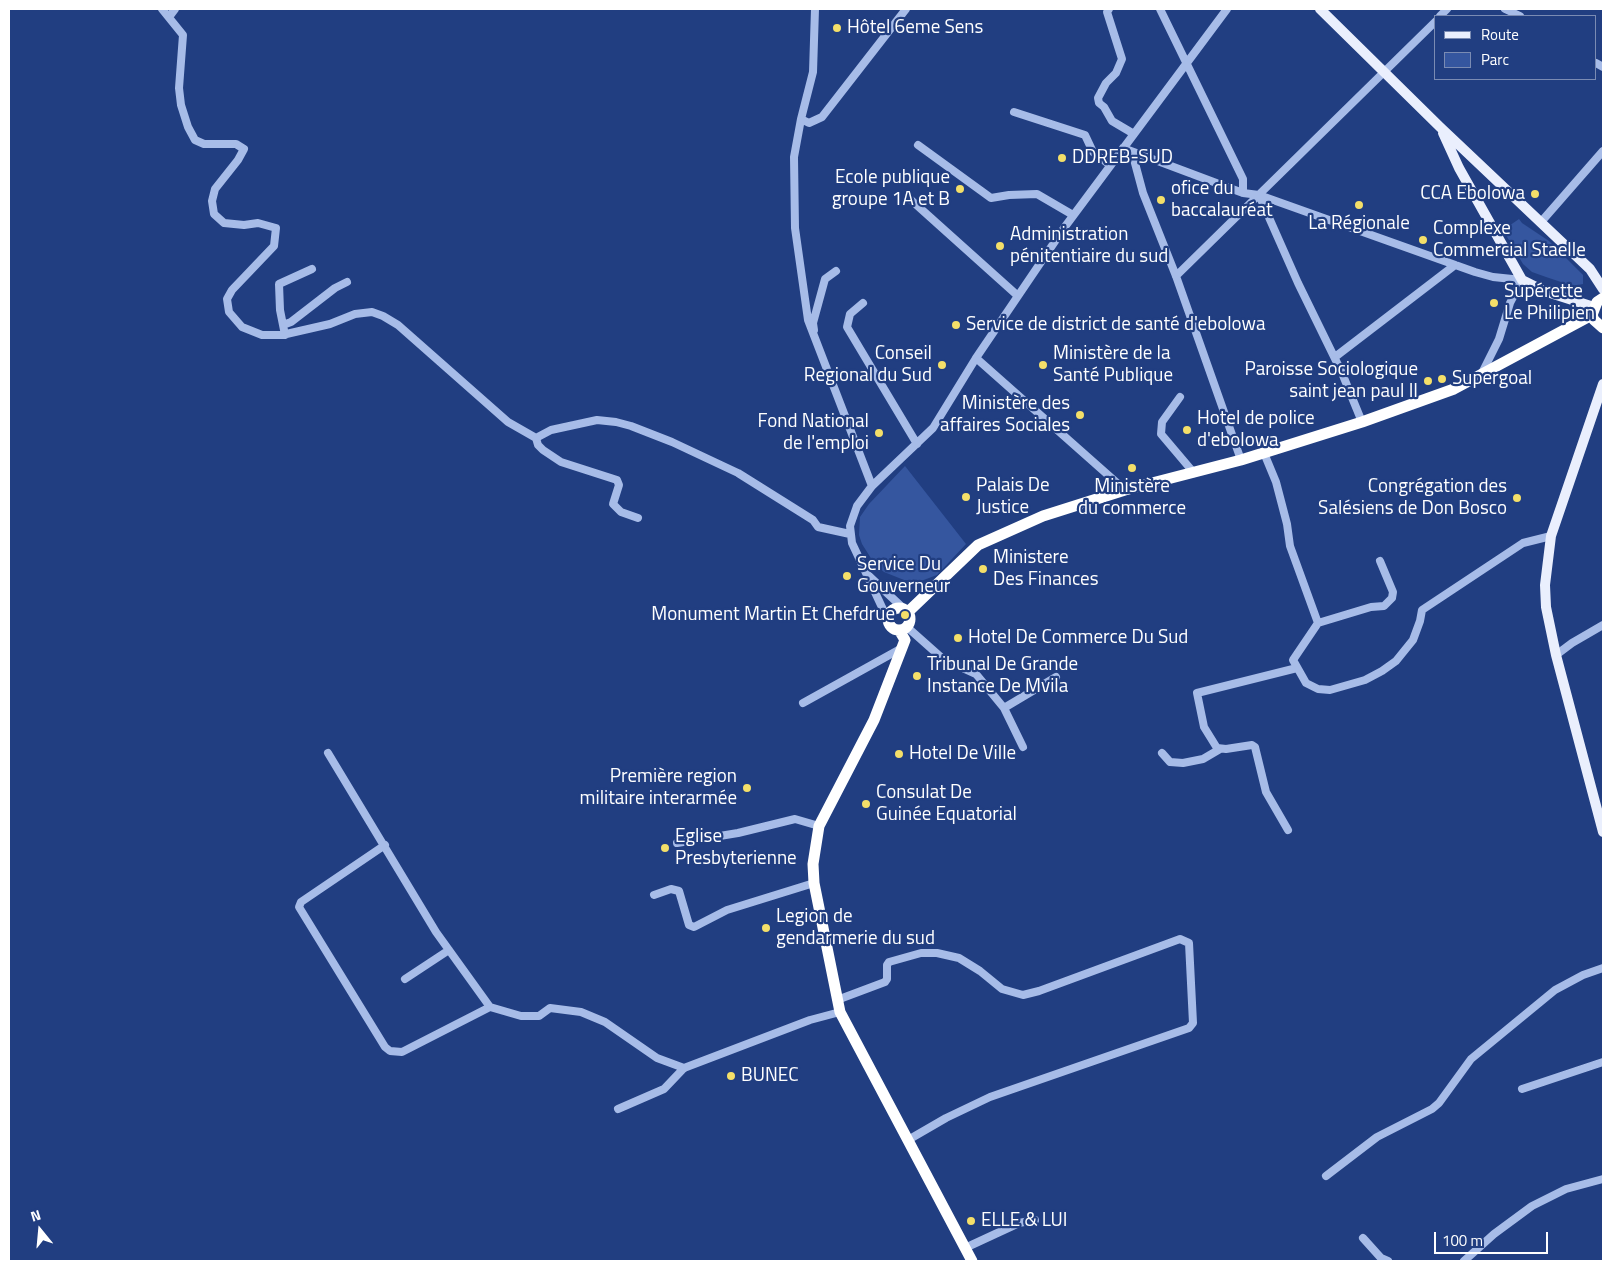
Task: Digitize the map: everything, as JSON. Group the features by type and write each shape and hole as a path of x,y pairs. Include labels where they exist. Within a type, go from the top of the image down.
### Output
{"highway":[{"path":"906,610 978,546 1064,508 1264,453 1362,422 1454,389 1593,311 1603,298"},
{"path":"1593,311 1594,320 1603,328"},
{"path":"903,629 890,627 887,618 891,610 900,608 906,610 910,620 903,629 905,640 874,720 819,826 813,864 814,883 840,1012 972,1261"}],"main road":[{"path":"1320,9 1440,127 1590,269 1603,289"},
{"path":"1440,127 1459,168 1522,280 1593,311"},
{"path":"1603,384 1551,536 1546,576 1546,607 1556,656 1603,832"}],"street":[{"path":"162,9 182,35 179,88 181,105 195,140 204,144 236,144 244,149 238,160 215,189 212,201 214,214 224,223 244,226 258,223 276,228 274,246 232,290 228,299 230,312 242,327 262,334 284,335 330,324 356,314 372,312 383,316 398,326 508,422 536,438 538,445 561,462 617,480 619,485 613,504 620,512 638,518"},
{"path":"169,17 175,9"},
{"path":"815,9 813,72 794,157 795,228 808,320 872,486"},
{"path":"801,119 809,123 822,117 906,9"},
{"path":"1109,9 1106,12 1122,59 1116,73 1106,83 1098,98 1099,103 1104,107 1112,121 1134,134"},
{"path":"1160,9 1243,179 1243,193"},
{"path":"887,618 850,534 852,515 872,486 933,428 976,358 1074,215 1227,9"},
{"path":"1505,9 1518,15"},
{"path":"1176,276 1434,23"},
{"path":"1014,112 1085,135 1093,152 1110,165"},
{"path":"918,145 991,198 1009,194 1037,194 1074,215"},
{"path":"1123,148 1243,193 1260,195 1455,265 1493,277 1522,280 1510,303 1499,339 1482,373"},
{"path":"1541,222 1603,151"},
{"path":"1132,152 1143,193 1176,276 1241,460"},
{"path":"1260,195 1298,283 1335,357 1362,422"},
{"path":"911,200 1018,296"},
{"path":"1335,357 1455,265"},
{"path":"284,335 280,310 280,284 312,269"},
{"path":"815,340 813,323 825,279 836,271"},
{"path":"283,325 291,322 335,288 346,282"},
{"path":"863,303 850,314 847,327 917,444"},
{"path":"976,358 1125,490"},
{"path":"1180,398 1162,422 1160,434 1194,473"},
{"path":"536,438 551,430 586,422 616,422 672,442 738,473 813,520 818,527 850,534"},
{"path":"1264,453 1276,482 1287,524 1290,546 1318,623"},
{"path":"1380,562 1393,592 1392,598 1384,606 1371,607 1318,623 1293,660 1306,683 1318,689 1330,690 1365,680 1396,660 1413,640 1422,610 1523,543 1551,536"},
{"path":"869,576 906,610"},
{"path":"1556,656 1572,643 1603,626"},
{"path":"903,629 944,659 976,674 1004,708 1023,747"},
{"path":"804,703 902,648"},
{"path":"1220,749 1217,748 1204,727 1197,694 1297,668"},
{"path":"1004,708 1056,677"},
{"path":"1162,753 1170,762 1182,763 1203,759 1220,749 1252,745 1255,747 1266,792 1288,830"},
{"path":"328,753 449,950 490,1006 521,1016 539,1016 550,1008 581,1012 611,1026 657,1058 684,1068"},
{"path":"677,843 738,833 795,819 819,826"},
{"path":"384,845 301,902 299,907 385,1046 396,1053 402,1052 490,1006"},
{"path":"654,895 671,889 679,891 689,925 694,928 727,910 814,883"},
{"path":"837,1000 885,982 889,962 921,953 937,953 959,958 980,971 1002,989 1023,994 1039,991 1180,939 1189,943 1193,1023 1189,1028 990,1097 946,1118 908,1140"},
{"path":"405,979 449,950"},
{"path":"1326,1176 1377,1137 1432,1109 1439,1103 1471,1058 1555,990 1583,975 1603,968"},
{"path":"618,1109 664,1089 684,1068 810,1020 840,1012"},
{"path":"1522,1089 1603,1062"},
{"path":"1464,1261 1494,1234 1532,1206 1572,1186 1603,1179"},
{"path":"965,1248 1019,1223 1035,1220"},
{"path":"1363,1238 1381,1258 1388,1261"}],"green space":[{"path":"1519,219 1549,241 1583,275 1583,284 1573,286 1546,277 1532,272 1523,264 1503,230"},
{"path":"905,466 966,544 937,575 921,581 904,580 884,572 874,563 862,544 859,535 860,517 869,504"}],"place":[{"name":"Hôtel 6eme Sens","path":"837,28"},
{"name":"DDREB-SUD","path":"1062,158"},
{"name":"Ecole publique groupe 1A et B","path":"960,189"},
{"name":"CCA Ebolowa","path":"1535,194"},
{"name":"ofice du baccalauréat","path":"1161,200"},
{"name":"La Régionale","path":"1359,205"},
{"name":"Complexe Commercial Staelle","path":"1423,240"},
{"name":"Administration pénitentiaire du sud","path":"1000,246"},
{"name":"Supérette Le Philipien","path":"1494,303"},
{"name":"Service de district de santé d'ebolowa","path":"956,325"},
{"name":"Conseil Regional du Sud","path":"942,365"},
{"name":"Ministère de la Santé Publique","path":"1043,365"},
{"name":"Supergoal","path":"1442,379"},
{"name":"Paroisse Sociologique saint jean paul II","path":"1428,381"},
{"name":"Ministère des affaires Sociales","path":"1080,415"},
{"name":"Hotel de police d'ebolowa","path":"1187,430"},
{"name":"Fond National de l'emploi","path":"879,433"},
{"name":"Ministère du commerce","path":"1132,468"},
{"name":"Palais De Justice","path":"966,497"},
{"name":"Congrégation des Salésiens de Don Bosco","path":"1517,498"},
{"name":"Ministere Des Finances","path":"983,569"},
{"name":"Service Du Gouverneur","path":"847,576"},
{"name":"Monument Martin Et Chefdrue","path":"905,615"},
{"name":"Hotel De Commerce Du Sud","path":"958,638"},
{"name":"Tribunal De Grande Instance De Mvila","path":"917,676"},
{"name":"Hotel De Ville","path":"899,754"},
{"name":"Première region militaire interarmée","path":"747,788"},
{"name":"Consulat De Guinée Equatorial","path":"866,804"},
{"name":"Eglise Presbyterienne","path":"665,848"},
{"name":"Legion de gendarmerie du sud","path":"766,928"},
{"name":"BUNEC","path":"731,1076"},
{"name":"ELLE & LUI","path":"971,1221"}]}
